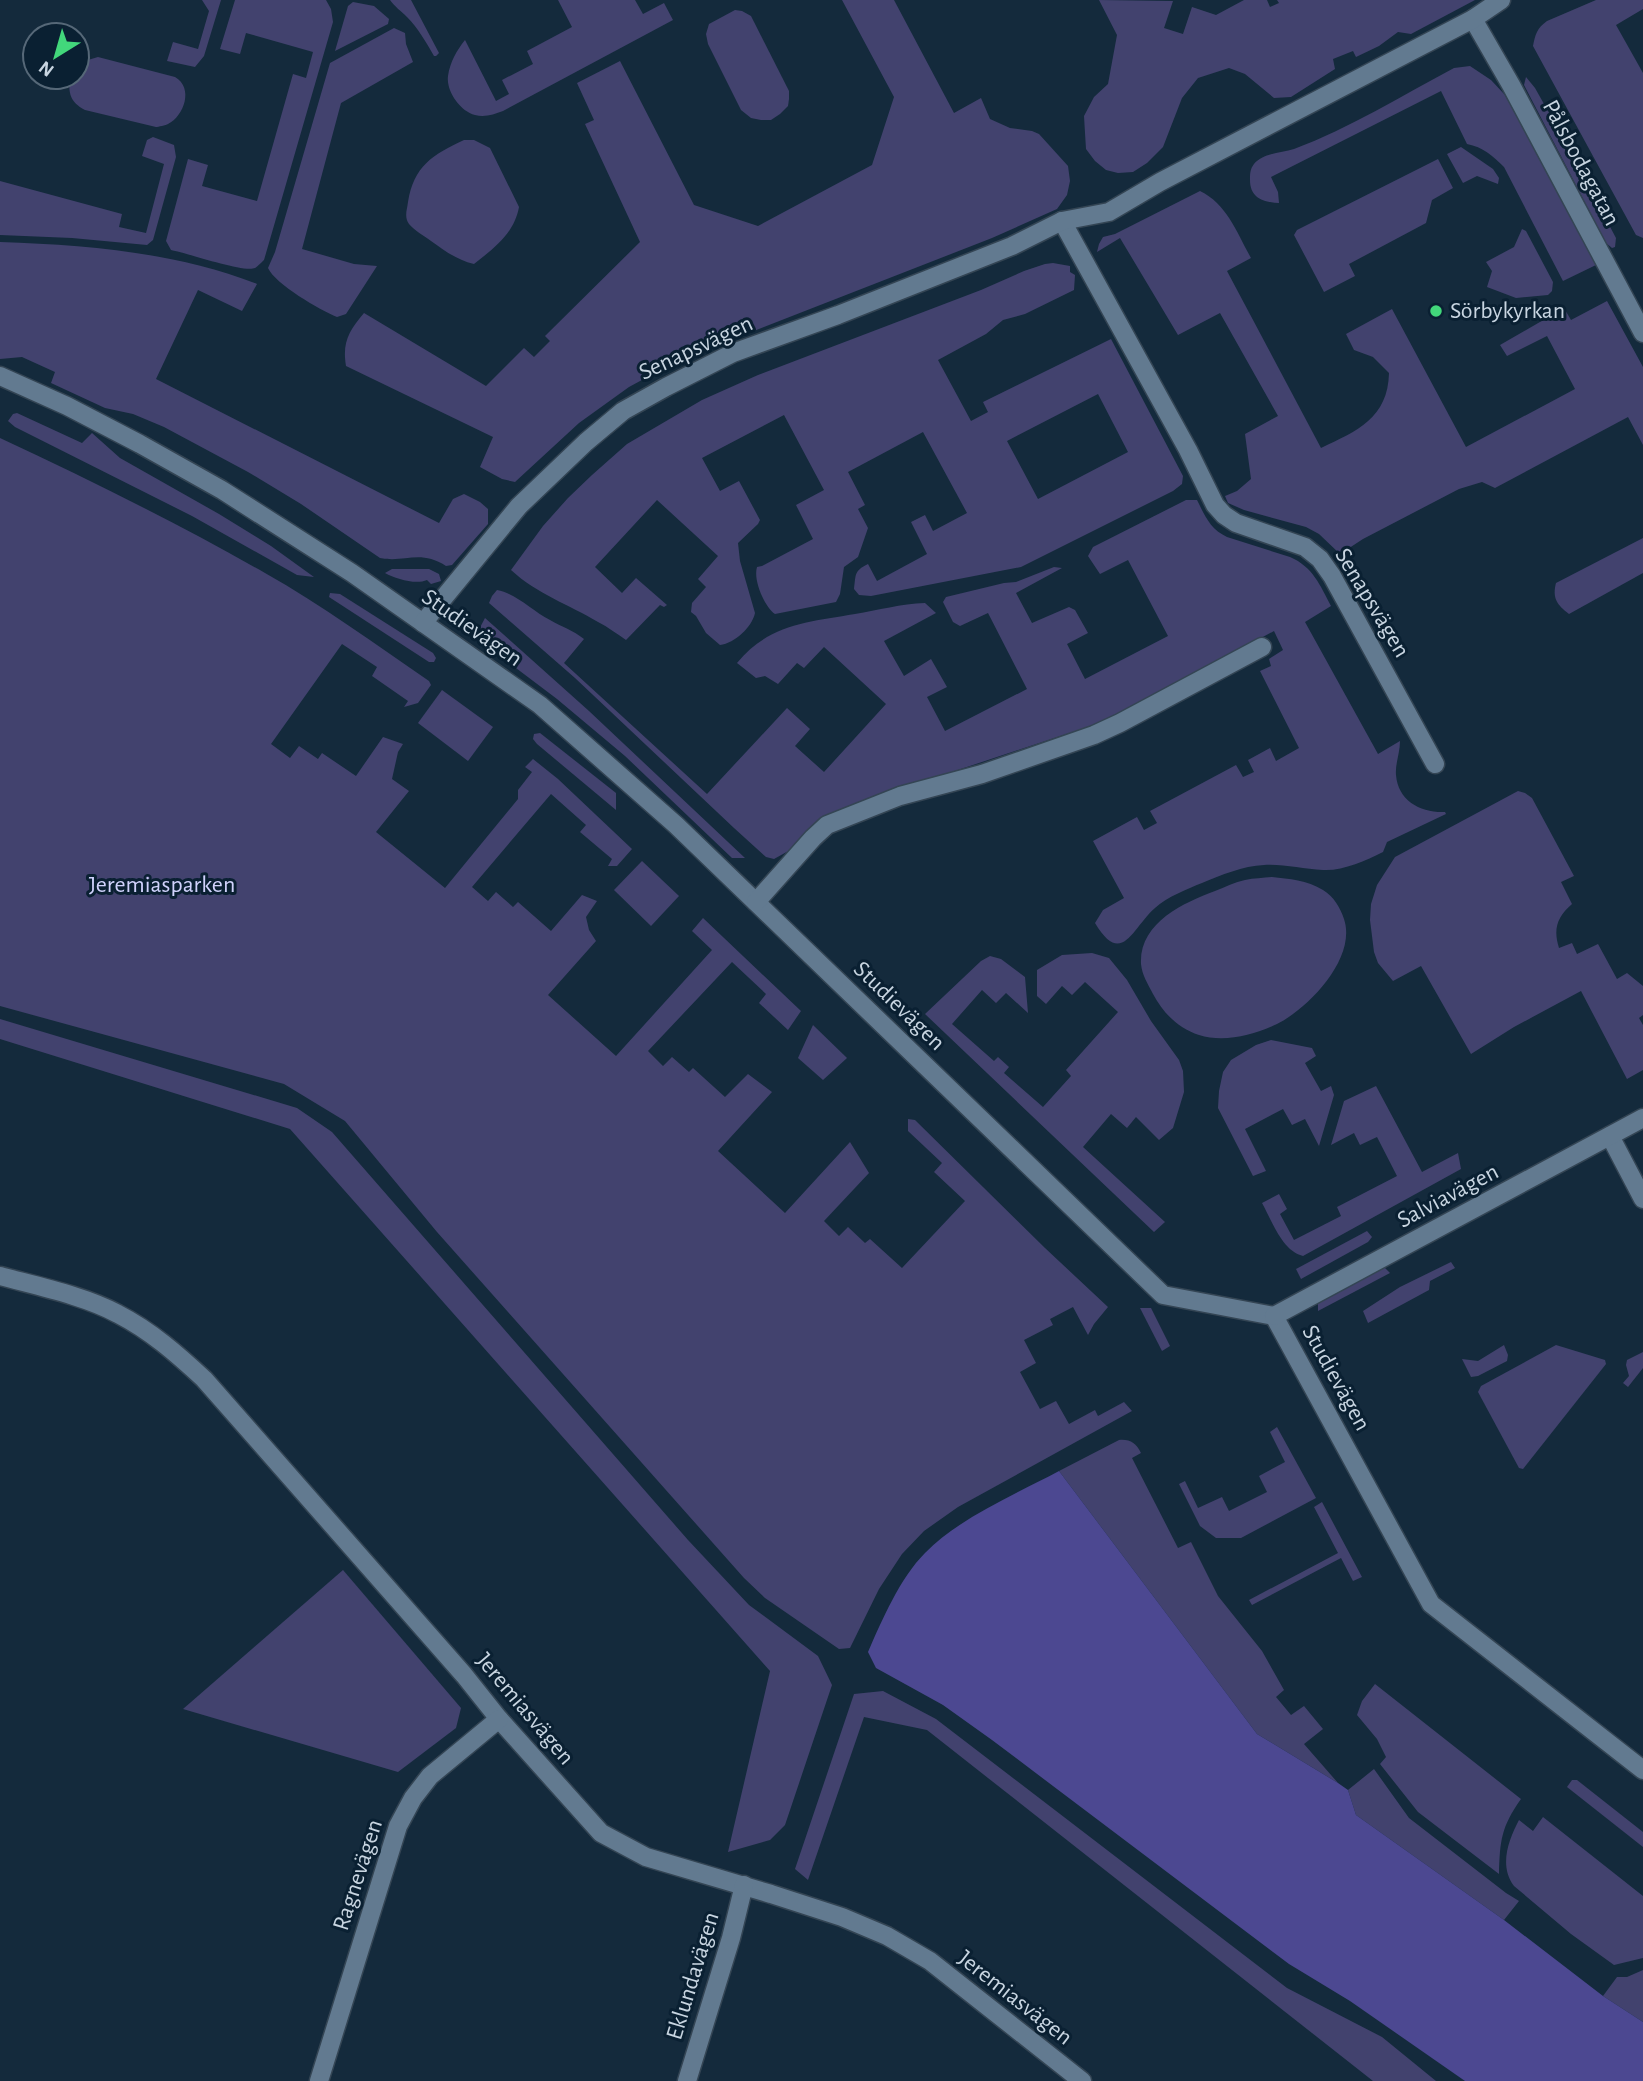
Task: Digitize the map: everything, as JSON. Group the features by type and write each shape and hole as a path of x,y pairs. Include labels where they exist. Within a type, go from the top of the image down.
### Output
{"street":[{"name":"Senapsvägen","path":"423,623 519,506 623,411 733,353 1000,251 1062,221 1109,212 1160,182 1473,19 1501,0"},
{"name":"Pålsbodagatan","path":"1473,19 1643,332"},
{"name":"Senapsvägen","path":"1062,221 1188,450 1215,505 1236,523 1305,547 1320,559 1436,764"},
{"name":"Studievägen","path":"0,376 67,406 222,490 352,573 540,705 676,825 1163,1295 1274,1316 1431,1604 1643,1770"},
{"path":"756,902 827,825 900,796 982,774 1094,735 1262,647"},
{"name":"Salviavägen","path":"1274,1316 1643,1118"},
{"path":"1610,1136 1643,1199"},
{"name":"Jeremiasvägen","path":"0,1276 115,1312 172,1350 213,1389 601,1833 646,1857 842,1917 887,1936 930,1961 1082,2081"},
{"name":"Ragnevägen","path":"319,2081 398,1826 413,1798 430,1776 499,1719"},
{"name":"Eklundavägen","path":"687,2081 732,1938 744,1885"}],"green space":[{"path":"202,0 221,0 204,56 195,67 167,61 173,42 198,49 209,11"},
{"path":"235,0 326,0 333,22 264,260 255,268 249,269 171,250 166,241 188,159 208,165 202,186 257,201 293,74 306,78 313,52 246,33 240,54 220,49"},
{"path":"390,0 411,0 439,53 436,56 415,26"},
{"path":"558,0 635,0 643,14 664,3 673,20 503,111 482,116 469,113 459,105 449,88 448,76 454,56 465,40 496,101 509,94 502,80 533,64 527,51 572,27"},
{"path":"842,0 894,0 954,113 981,98 990,119 1010,128 1039,134 1068,166 1070,181 1067,195 1057,209 992,238 677,361 629,387 579,423 515,482 502,479 480,467 493,437 346,366 348,337 364,313 486,386 524,348 534,357 550,341 545,336 640,242 585,124 594,120 577,83 620,61 694,205 758,226 872,165 894,97"},
{"path":"1099,0 1173,1 1164,28 1183,34 1192,7 1216,15 1244,0 1267,0 1270,7 1279,3 1277,0 1475,0 1411,34 1398,32 1379,46 1356,57 1353,51 1333,59 1335,69 1291,97 1274,98 1245,74 1229,68 1198,78 1182,98 1163,147 1133,172 1118,173 1106,170 1086,149 1084,116 1094,97 1108,84 1117,35"},
{"path":"1596,0 1643,0 1643,9 1616,25 1643,73 1643,238 1636,235 1533,46 1537,32 1547,21"},
{"path":"353,2 374,6 389,19 388,24 335,51 348,6"},
{"path":"735,10 751,16 789,91 788,106 771,120 751,118 741,110 708,44 706,34 709,24"},
{"path":"394,28 405,33 413,62 341,103 302,249 354,264 377,266 346,314 337,317 288,289 268,268 330,63"},
{"path":"98,57 175,77 181,82 185,95 179,115 168,124 156,127 80,107 70,91 91,91 91,59"},
{"path":"1470,66 1491,80 1505,95 1596,260 1596,265 1563,281 1504,167 1478,147 1467,144 1441,91 1271,177 1278,192 1279,203 1263,200 1252,191 1251,170 1258,160 1315,141 1454,68"},
{"path":"1526,77 1557,127 1616,238 1615,247 1612,248 1606,243 1524,85"},
{"path":"153,137 174,145 176,157 153,240 147,245 0,235 0,181 122,214 119,227 146,233 164,164 142,156 147,140"},
{"path":"464,140 474,140 490,148 519,207 508,233 474,264 451,255 419,233 409,224 406,216 415,179 426,163"},
{"path":"1461,147 1493,169 1499,178 1498,184 1477,176 1463,183 1447,154"},
{"path":"1438,159 1453,188 1432,200 1426,223 1349,264 1355,276 1324,292 1294,235 1297,230"},
{"path":"1200,191 1224,211 1251,258 1227,271 1321,448 1358,429 1377,412 1383,401 1389,373 1373,357 1354,350 1346,334 1392,309 1466,447 1575,389 1547,336 1507,356 1500,345 1564,308 1571,320 1607,301 1643,367 1643,445 1628,417 1495,488 1482,482 1459,489 1363,539 1340,554 1319,534 1306,527 1228,503 1225,496 1237,491 1251,479 1245,434 1278,416 1220,313 1178,335 1120,238 1097,252 1103,237 1115,234"},
{"path":"1522,229 1526,231 1553,282 1552,291 1548,295 1516,298 1487,287 1492,271 1486,262 1514,247"},
{"path":"0,242 98,248 163,257 257,284 242,311 198,290 156,379 439,523 453,499 464,494 488,509 488,524 452,565 446,566 420,557 380,558 301,504 164,427 133,414 105,408 51,383 55,372 22,357 0,359"},
{"path":"1045,264 1070,266 1070,272 1075,275 1074,290 1025,314 1003,320 986,334 938,360 971,421 988,412 983,402 1111,339 1183,476 1182,484 1173,491 1021,567 871,596 859,595 854,589 855,580 856,574 863,566 868,564 877,581 927,554 911,522 925,515 933,531 967,513 923,432 848,472 865,505 858,509 868,528 858,557 844,567 840,594 836,602 775,614 760,592 757,567 813,539 796,505 824,490 784,415 702,458 720,491 739,481 760,520 738,543 740,561 755,613 747,629 737,638 720,645 706,633 691,612 692,603 706,587 698,579 718,556 657,500 595,567 622,593 636,578 667,605 660,605 626,640 542,592 511,570 543,526 592,475 627,444 702,400 758,375","holes":["1098,394 1128,452 1038,499 1007,441"]},
{"path":"17,413 82,443 92,433 120,458 219,514 314,577 297,575 192,516 15,427 8,421"},
{"name":"Jeremiasparken","path":"0,438 134,503 265,573 328,611 429,681 431,685 418,703 404,707 408,701 372,676 377,667 342,644 271,744 290,758 299,746 318,759 322,753 356,776 383,737 403,744 398,752 392,779 409,791 376,832 445,888 518,799 518,790 532,772 525,767 533,759 558,779 632,849 617,866 608,866 612,859 580,832 586,825 551,794 472,887 488,901 496,892 513,907 518,902 551,931 582,895 597,901 586,917 589,930 596,941 548,995 616,1056 712,950 692,931 703,918 801,1011 788,1030 759,1003 766,994 732,962 648,1051 663,1066 672,1057 689,1072 693,1068 725,1097 748,1074 772,1092 718,1151 785,1213 850,1142 869,1173 824,1221 839,1236 848,1227 865,1243 870,1239 902,1268 965,1201 934,1172 942,1163 908,1131 908,1119 915,1120 1108,1307 1088,1335 1073,1307 1050,1319 1053,1325 1024,1340 1036,1363 1020,1372 1040,1409 1056,1401 1069,1424 1095,1410 1098,1416 1124,1402 1132,1411 958,1507 924,1531 902,1554 879,1589 850,1648 839,1649 765,1598 744,1578 437,1232 345,1121 284,1084 0,1006"},
{"path":"1186,500 1197,500 1209,521 1221,534 1290,557 1310,571 1331,606 1305,622 1378,754 1400,741 1396,771 1401,792 1419,808 1446,814 1387,842 1383,852 1346,867 1323,870 1264,865 1217,877 1160,904 1120,943 1104,936 1095,923 1103,910 1124,898 1093,841 1137,817 1144,830 1157,823 1150,811 1236,765 1243,777 1254,772 1248,760 1270,748 1276,761 1299,748 1260,671 1271,666 1269,659 1283,650 1274,631 1109,720 820,818 792,849 774,859 766,857 575,678 489,603 497,590 504,592 584,639 564,663 707,794 787,708 810,729 795,746 824,772 886,704 824,647 804,668 797,663 778,684 765,676 756,678 737,663 762,640 790,627 890,607 925,603 936,613 884,641 904,676 931,659 947,687 927,697 945,731 1027,689 988,613 960,626 953,622 943,602 946,597 1016,582 1054,567 1062,568 1016,593 1032,623 1069,607 1075,610 1088,633 1067,644 1085,679 1168,636 1128,560 1100,574 1088,556 1093,547"},
{"path":"1643,538 1643,573 1569,614 1559,604 1555,597 1556,583"},
{"path":"392,569 429,569 439,574 441,581 431,584 427,580 412,582 385,573"},
{"path":"330,593 340,594 433,653 436,658 434,662 429,662 329,597"},
{"path":"485,618 589,711 745,858 732,858 625,756 557,699 475,637"},
{"path":"442,690 493,727 468,761 418,723"},
{"path":"540,733 616,793 616,810 537,744 533,739 534,734"},
{"path":"1518,791 1532,798 1574,876 1561,882 1572,904 1558,924 1556,935 1559,948 1572,943 1577,954 1598,944 1617,979 1627,973 1643,986 1643,1015 1639,1018 1643,1025 1643,1070 1627,1079 1581,991 1471,1054 1421,966 1393,981 1378,963 1370,920 1371,904 1377,885 1395,857"},
{"path":"642,861 679,896 651,926 614,890"},
{"path":"1272,877 1311,884 1327,893 1336,903 1344,919 1346,934 1344,950 1337,965 1316,994 1303,1006 1268,1028 1239,1037 1218,1038 1199,1035 1184,1028 1161,1007 1144,976 1142,950 1147,937 1165,917 1190,902 1238,882"},
{"path":"1092,953 1109,958 1127,980 1151,1021 1179,1060 1183,1071 1184,1092 1173,1128 1159,1140 1136,1117 1127,1128 1111,1114 1083,1147 1165,1222 1154,1232 925,1014 981,961 990,956 1001,959 1025,977 1028,1013 1006,993 996,1003 982,990 952,1024 994,1061 998,1057 1009,1067 1004,1073 1043,1107 1071,1076 1066,1070 1118,1012 1085,982 1072,995 1062,986 1046,1004 1037,996 1037,970 1062,955"},
{"path":"0,1019 297,1108 332,1132 688,1540 749,1605 818,1656 832,1685 785,1825 770,1840 728,1852 770,1671 290,1129 0,1039"},
{"path":"813,1025 847,1058 823,1080 798,1058"},
{"path":"1271,1040 1312,1048 1316,1056 1305,1063 1321,1091 1331,1086 1334,1095 1319,1146 1305,1119 1292,1125 1283,1109 1245,1129 1266,1171 1253,1176 1218,1108 1219,1091 1223,1072 1231,1060 1256,1045"},
{"path":"1376,1086 1422,1172 1458,1153 1461,1169 1303,1256 1296,1253 1283,1242 1262,1203 1279,1194 1287,1209 1280,1214 1294,1240 1341,1216 1337,1207 1397,1176 1377,1137 1360,1145 1354,1133 1331,1145 1344,1101"},
{"path":"1367,1231 1372,1237 1368,1242 1301,1279 1296,1269"},
{"path":"1451,1262 1455,1268 1430,1281 1429,1290 1368,1323 1363,1311 1400,1287"},
{"path":"1384,1267 1390,1273 1318,1311 1318,1300"},
{"path":"1140,1308 1151,1308 1170,1346 1162,1351"},
{"path":"1504,1345 1507,1361 1471,1377 1462,1359 1478,1361"},
{"path":"1556,1345 1605,1360 1606,1364 1523,1469 1519,1468 1478,1392 1481,1386"},
{"path":"1643,1352 1643,1368 1628,1387 1623,1383 1629,1376 1627,1360"},
{"path":"1277,1427 1316,1498 1241,1538 1216,1538 1200,1526 1179,1484 1185,1481 1198,1508 1222,1497 1229,1511 1267,1492 1259,1476 1285,1462 1270,1432"},
{"path":"1119,1440 1135,1444 1141,1453 1132,1458 1178,1548 1191,1542 1218,1596 1262,1651 1284,1690 1276,1697 1291,1715 1304,1706 1323,1729 1304,1744 1338,1783 1257,1734 1059,1471"},
{"path":"1322,1502 1362,1577 1353,1581 1341,1558 1252,1605 1249,1600 1338,1553 1314,1507"},
{"path":"343,1570 461,1708 456,1728 398,1772 183,1709"},
{"path":"1375,1684 1521,1799 1509,1818 1503,1835 1499,1874 1418,1812 1380,1764 1386,1757 1377,1739 1357,1715 1362,1701"},
{"path":"883,1691 936,1719 1287,1988 1382,2037 1436,2081 1373,2081 927,1730 864,1717 808,1880 795,1869 854,1694"},
{"path":"1374,1769 1409,1818 1519,1901 1504,1920 1356,1815 1348,1790"},
{"path":"1572,1780 1577,1780 1643,1832 1643,1847 1567,1787"},
{"path":"1543,1817 1643,1896 1643,1958 1614,1965 1571,1934 1514,1886 1509,1878 1506,1862 1511,1836 1519,1820 1533,1831"},
{"path":"1643,1970 1643,2022 1603,1996 1617,1977 1627,1977"}],"shaded area":[{"path":"1059,1471 1257,1734 1348,1790 1356,1815 1504,1920 1603,1996 1643,2022 1643,2081 1465,2081 1350,2001 1289,1964 943,1705 876,1668 868,1652 900,1587 925,1553 971,1518"}],"place":[{"name":"Sörbykyrkan","path":"1436,311"}]}
